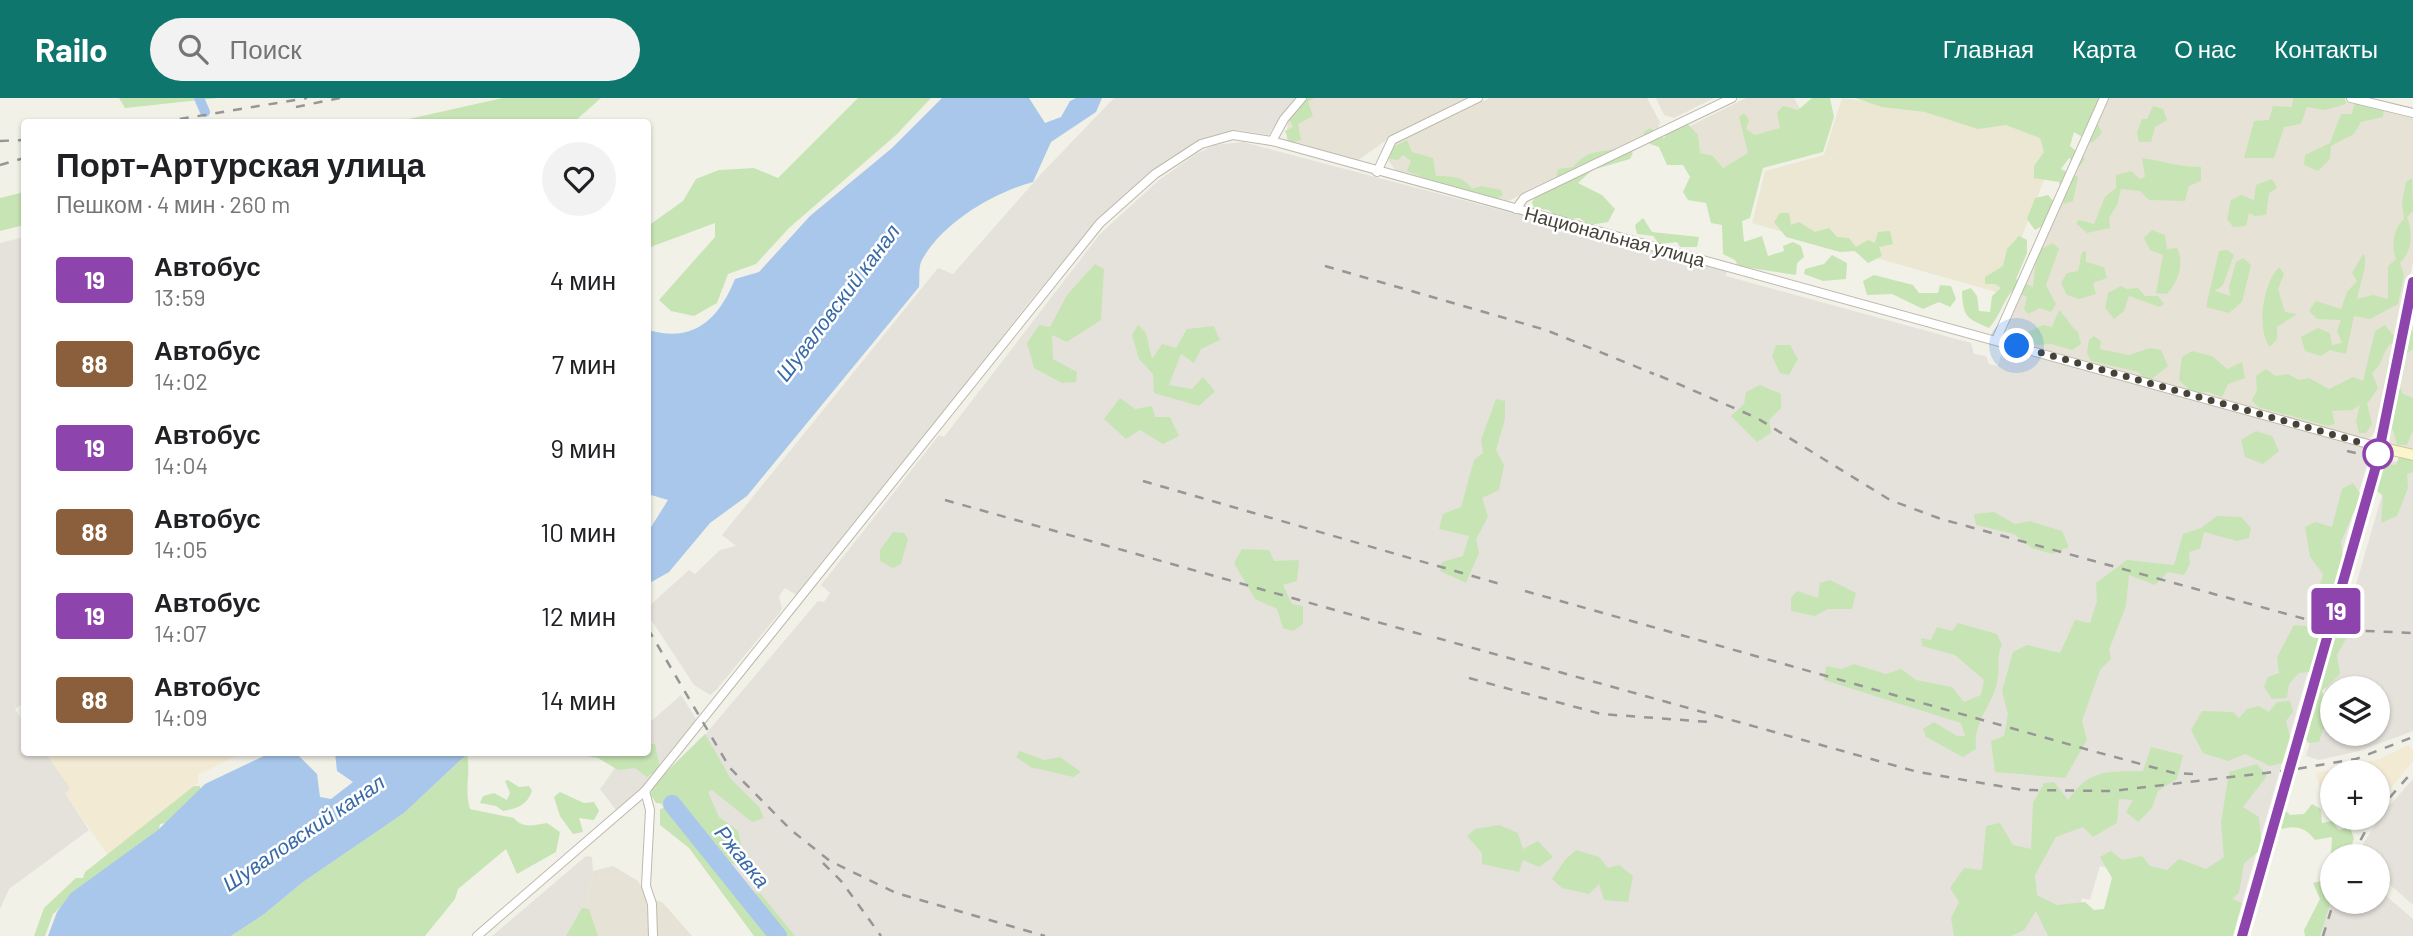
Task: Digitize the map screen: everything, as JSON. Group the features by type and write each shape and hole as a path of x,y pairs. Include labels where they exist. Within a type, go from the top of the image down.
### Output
{"street":[{"path":"1272,141 1284,119 1302,98"},
{"path":"1377,172 1392,140 1478,98"},
{"path":"1516,209 1524,198 1732,98"},
{"path":"1996,341 2104,98"},
{"path":"2351,98 2413,113"},
{"name":"Национальная улица","path":"645,790 793,610 1079,246 1155,174 1201,144 1233,135 1272,141 2379,447"},
{"path":"2242,936 2379,447 2413,282"},
{"path":"2379,447 2413,456"},
{"path":"477,936 645,790 650,810 646,886 652,904 653,936"}],"shaded area":[{"path":"1114,98 1296,98 1268,135 1238,130 1196,143 1099,219 1030,301 798,596 785,588 779,596 782,609 778,615 716,690 710,695 694,685 651,620 651,604 689,570 695,574 720,550 736,546 722,535 938,268 953,274 1041,174"},
{"path":"1312,98 1471,98 1388,139 1357,161 1286,141 1288,121"},
{"path":"1490,98 1647,98 1660,122 1658,129 1508,201 1414,178 1396,171 1388,160 1394,144"},
{"path":"1656,98 1714,98 1674,118 1664,115"},
{"path":"1746,98 1794,98 1809,124 1761,154 1697,177 1678,132"},
{"path":"1842,98 2063,131 2000,293 1752,223 1765,171 1824,155"},
{"path":"2109,98 2335,98 2413,118 2413,263 2376,430 2370,438 2364,439 2015,341 2008,332 2009,319"},
{"path":"1243,142 1727,270 1726,276 1971,343 1974,354 1986,356 1989,364 1998,366 2003,348 2365,448 2369,457 2242,903 2100,866 2090,900 2082,898 2071,936 759,936 654,795 818,601 824,602 830,593 821,585 939,435 944,437 1100,234 1159,180 1196,154 1214,145"},
{"path":"21,238 21,704 15,709 21,718 21,756 47,756 70,788 65,793 89,830 9,889 0,909 0,243"},
{"path":"2413,302 2413,452 2393,447 2386,441"},
{"path":"2392,461 2413,465 2413,731 2390,740 2390,676 2329,676"},
{"path":"681,695 698,722 641,789 616,810 600,789 624,756 651,756 651,721"},
{"path":"2320,708 2320,746 2372,746 2359,751 2319,760 2306,756"},
{"path":"2408,745 2413,751 2413,761 2390,789 2390,760 2374,760"},
{"path":"46,756 236,756 198,775 198,783 109,857 65,793"},
{"path":"2320,772 2320,792 2316,773"},
{"path":"2413,779 2413,905 2390,885 2390,844 2363,844 2372,830 2390,830 2390,805"},
{"path":"586,856 592,857 593,871 583,923 584,936 492,936"},
{"path":"613,866 638,881 646,896 649,936 584,936 583,923 593,871"},
{"path":"2390,899 2413,919 2413,936 2316,936 2323,914 2390,914"},
{"path":"657,900 663,903 692,936 655,936 654,903"}],"green space":[{"path":"119,98 219,98 125,108"},
{"path":"503,98 601,98 577,119 408,119"},
{"path":"858,98 931,98 896,135 789,228 756,264 728,274 717,303 694,316 671,311 659,300 715,237 715,223 651,247 651,224 683,201 696,179 719,170 754,168 778,178"},
{"path":"1301,98 1314,98 1308,102 1313,116 1298,124 1301,140 1290,143 1285,131 1293,127 1286,113"},
{"path":"1812,98 1830,98 1834,117 1823,152 1763,168 1750,218 1742,221 1744,242 1762,236 1768,256 1784,251 1783,246 1793,242 1801,246 1804,257 1797,263 1796,275 1738,266 1735,260 1723,254 1722,225 1711,223 1706,203 1688,200 1683,192 1690,177 1683,165 1667,165 1659,147 1650,144 1643,133 1650,128 1664,138 1674,122 1683,119 1698,135 1700,153 1713,156 1723,168 1748,153 1739,117 1744,113 1749,120 1746,129 1755,135 1780,128 1777,113 1783,106 1798,110"},
{"path":"1855,98 2106,98 2094,116 2102,133 2092,143 2074,132 2070,146 2085,159 2080,166 2069,158 2061,169 2078,177 2073,201 2064,204 2059,182 2034,178 2034,166 2044,152 2040,138 2006,125 1978,129 1925,112 1882,107"},
{"path":"2293,98 2345,98 2346,104 2325,110 2307,107 2301,124 2284,127 2274,158 2244,158 2254,121 2269,120 2273,106 2292,107"},
{"path":"2355,101 2384,108 2383,117 2361,122 2354,134 2331,146 2330,159 2318,171 2304,165 2305,155 2330,143 2341,114 2352,114"},
{"path":"2153,106 2163,109 2167,120 2155,127 2151,142 2139,142 2137,133 2142,119 2147,119"},
{"path":"1407,140 1412,152 1433,158 1436,176 1461,179 1472,189 1481,186 1501,190 1503,195 1496,199 1437,183 1407,171 1411,161 1403,155 1398,160 1389,159 1393,147"},
{"path":"1624,146 1633,153 1630,159 1592,170 1578,183 1602,195 1615,209 1608,222 1590,225 1579,218 1563,218 1549,210 1534,208 1532,202 1546,183 1556,178 1558,169 1573,167 1585,156"},
{"path":"2142,158 2201,167 2201,181 2189,186 2185,201 2149,200 2140,191 2121,189 2117,205 2109,218 2110,228 2087,233 2076,223 2079,220 2094,224 2105,197 2116,188 2116,175 2131,171 2140,179 2145,177"},
{"path":"2412,178 2413,211 2407,217 2411,241 2400,263 2404,275 2398,304 2370,319 2354,316 2346,354 2330,350 2321,356 2305,351 2301,337 2318,328 2330,333 2332,345 2342,343 2337,331 2341,320 2317,319 2309,311 2316,301 2341,309 2347,292 2357,281 2352,273 2363,254 2365,267 2357,299 2373,295 2388,299 2388,266 2396,259 2394,238 2404,219 2402,203 2406,182"},
{"path":"2272,179 2277,188 2269,193 2266,215 2255,216 2249,213 2246,226 2233,227 2227,219 2231,200 2241,195 2254,200 2256,185"},
{"path":"21,193 21,226 0,231 0,198"},
{"path":"2048,195 2054,202 2044,225 2035,230 2027,219 2035,198"},
{"path":"1780,213 1789,213 1791,225 1799,222 1815,232 1829,228 1837,237 1849,238 1856,247 1868,240 1875,243 1878,232 1890,231 1893,244 1879,247 1882,256 1868,263 1855,251 1840,252 1786,237 1774,222"},
{"path":"1643,218 1652,232 1699,237 1697,247 1680,247 1677,242 1659,244 1653,236 1637,234 1635,225"},
{"path":"2152,230 2165,235 2167,249 2177,248 2179,254 2179,272 2167,294 2156,293 2163,255 2150,250 2144,238"},
{"path":"2019,236 2027,240 2027,253 2016,279 2033,287 2037,251 2053,243 2059,249 2046,285 2056,304 2051,312 2040,308 2028,314 2024,309 2027,297 2012,291 1989,328 1967,316 1962,291 1971,288 1977,296 1979,311 1990,312 1992,296 2001,288 1995,284 1985,284 1985,277 2003,266 2007,249"},
{"path":"2227,250 2234,255 2223,285 2215,291 2230,296 2229,287 2236,262 2243,258 2251,265 2242,302 2229,313 2206,307 2219,251"},
{"path":"2086,251 2086,262 2104,267 2107,278 2093,283 2096,294 2079,299 2067,295 2061,283 2067,273 2078,271 2082,252"},
{"path":"1832,255 1847,263 1846,279 1823,281 1804,274 1805,269 1824,264"},
{"path":"1095,264 1104,269 1101,320 1067,342 1052,335 1053,359 1077,372 1076,382 1062,383 1034,368 1027,343 1039,325 1050,327 1067,295"},
{"path":"2279,267 2284,274 2278,289 2285,312 2297,314 2277,327 2277,339 2270,347 2263,330 2263,307 2273,274"},
{"path":"1874,275 1913,285 1919,293 1938,293 1940,285 1951,286 1956,299 1950,307 1939,302 1923,309 1892,294 1867,295 1863,281"},
{"path":"2121,286 2127,289 2138,288 2145,296 2158,296 2164,304 2160,307 2129,296 2124,311 2114,319 2105,308 2108,293"},
{"path":"2059,310 2078,332 2081,344 2072,350 2051,344 2033,345 2028,332 2043,325 2052,327"},
{"path":"1138,325 1146,333 1152,359 1162,344 1176,348 1187,329 1214,326 1220,340 1201,349 1194,363 1181,354 1169,385 1192,389 1203,377 1215,391 1199,406 1154,393 1153,374 1139,359 1132,335"},
{"path":"2385,325 2393,335 2408,329 2413,331 2413,349 2403,356 2391,343 2372,373 2378,388 2367,404 2372,424 2366,433 2359,433 2356,421 2360,405 2352,410 2332,411 2335,424 2328,426 2258,407 2252,400 2257,390 2256,376 2266,369 2275,376 2288,374 2299,380 2309,378 2329,389 2353,377 2363,381 2375,331"},
{"path":"2094,336 2101,341 2100,349 2129,355 2150,348 2161,350 2168,366 2148,382 2138,372 2091,361 2087,353 2089,340"},
{"path":"1776,345 1790,345 1798,359 1789,375 1780,373 1772,356"},
{"path":"2192,351 2212,356 2227,369 2242,362 2245,378 2228,384 2222,397 2208,392 2193,393 2179,380 2182,357"},
{"path":"2394,361 2402,371 2398,383 2403,394 2413,398 2413,430 2407,445 2397,445 2393,430 2385,427 2379,406 2386,399 2383,389 2388,362"},
{"path":"1760,385 1781,394 1781,408 1769,420 1771,433 1757,442 1731,416 1744,404 1746,392"},
{"path":"1120,398 1135,409 1152,406 1155,417 1170,417 1179,436 1163,444 1140,430 1126,439 1104,419"},
{"path":"1496,399 1505,401 1505,419 1496,450 1504,465 1499,490 1482,498 1488,517 1476,539 1479,553 1466,583 1440,571 1442,562 1463,556 1469,536 1439,529 1443,514 1461,507 1474,460 1483,453 1481,440"},
{"path":"2256,431 2272,436 2279,451 2263,464 2245,457 2241,440"},
{"path":"2413,455 2413,472 2407,474 2408,488 2397,516 2381,523 2383,496 2370,485 2373,470 2387,464 2396,465 2399,456"},
{"path":"2353,483 2361,495 2341,542 2343,558 2329,611 2320,615 2314,607 2323,574 2310,557 2305,527 2315,522 2332,527 2342,489"},
{"path":"1994,512 2015,524 2030,521 2062,531 2069,547 2052,554 2032,548 2014,534 1976,525 1974,514"},
{"path":"2217,516 2241,517 2251,528 2249,538 2237,541 2204,532 2200,549 2189,552 2190,564 2184,575 2168,572 2155,585 2129,575 2126,606 2109,650 2111,659 2100,670 2082,721 2087,740 2065,778 1995,772 1991,741 2004,736 2008,714 2002,691 2013,652 2027,645 2060,653 2075,620 2090,623 2097,601 2096,583 2127,560 2174,565 2183,534 2201,528"},
{"path":"893,532 904,533 908,539 901,564 893,568 880,561 880,550"},
{"path":"1242,549 1269,550 1274,561 1299,560 1297,581 1283,585 1292,604 1303,606 1303,624 1293,631 1283,628 1277,609 1255,599 1234,563"},
{"path":"1830,580 1856,593 1852,609 1828,609 1815,616 1791,611 1791,598 1797,591 1818,598 1820,583"},
{"path":"2339,622 2348,635 2337,655 2340,674 2320,676 2320,739 2319,742 2308,743 2301,728 2326,633"},
{"path":"1958,623 1997,634 2002,645 1996,687 1978,728 1976,749 1963,757 1926,737 1923,729 1934,722 1957,736 1965,736 1961,723 1824,680 1826,666 1842,669 1854,664 1886,674 1901,669 1916,680 1952,687 1964,702 1981,695 1984,680 1955,655 1922,646 1921,638 1931,640 1937,627 1952,631"},
{"path":"2294,625 2316,627 2320,637 2310,672 2299,673 2289,684 2287,698 2272,699 2264,687 2268,677 2279,673 2277,657"},
{"path":"2290,701 2293,712 2286,721 2290,737 2282,763 2270,766 2245,754 2228,761 2203,753 2191,730 2202,711 2233,712 2239,718 2247,709 2259,706 2269,712 2277,702"},
{"path":"705,734 731,779 759,807 764,818 752,822 712,790 708,792 719,817 738,831 744,856 738,866 724,860 681,806 656,803 651,795 652,786"},
{"path":"651,743 655,744 660,768 647,777 635,768 618,770 598,758 587,756 651,756"},
{"path":"2151,747 2183,755 2177,779 2158,791 2152,808 2138,822 2126,812 2133,800 2119,799 2117,823 2093,837 2083,827 2056,837 2035,875 2037,895 2057,905 2085,902 2094,910 2104,909 2112,878 2100,857 2111,851 2122,860 2142,856 2150,866 2167,870 2179,859 2206,869 2224,857 2221,823 2229,772 2257,764 2267,776 2243,807 2259,817 2262,849 2244,863 2239,893 2232,899 2242,903 2233,936 2048,936 2036,911 2024,930 2011,936 1954,936 1951,918 1959,902 1950,888 1964,868 1982,870 1986,826 2000,823 2013,845 2031,849 2033,803 2044,783 2054,782 2068,800 2092,777 2110,772 2143,771"},
{"path":"1020,751 1044,760 1060,757 1081,772 1073,777 1030,767 1016,757"},
{"path":"467,756 470,809 514,818 525,825 547,823 560,832 556,852 517,874 506,849 458,889 455,899 425,936 231,936 263,915 303,882 404,813"},
{"path":"508,780 519,787 529,786 532,791 524,803 503,811 496,806 480,803 483,796 494,793 507,800 510,793 505,781"},
{"path":"194,786 200,786 200,791 172,822 160,824 158,835 85,885 53,914 45,936 34,936 44,908 76,878 83,878 85,872"},
{"path":"560,792 584,803 594,802 599,811 594,820 579,818 583,832 573,834 560,816 554,797"},
{"path":"2312,804 2320,808 2320,830 2351,830 2354,839 2352,844 2332,844 2332,837 2315,840 2300,828 2282,829 2275,816 2285,810 2290,815 2304,814"},
{"path":"670,806 682,810 743,890 761,894 795,936 754,936 689,848 660,825 660,809"},
{"path":"1499,825 1518,833 1523,849 1538,841 1553,857 1539,867 1523,860 1519,872 1482,864 1482,853 1467,836 1475,829"},
{"path":"1576,850 1599,857 1608,868 1619,865 1633,876 1628,902 1604,900 1599,884 1589,894 1562,888 1552,879"},
{"path":"2320,881 2320,899 2313,883"},
{"path":"2320,899 2320,914 2327,914 2320,936 2305,936 2304,930"},
{"path":"582,908 589,909 598,936 566,936"}],"water":[{"name":"Шуваловский канал","path":"942,98 1029,98 1045,123 1061,117 1070,101 1076,98 1102,98 1096,112 1051,142 1033,182 970,211 942,234 921,263 919,287 747,496 710,523 669,572 651,582 651,527 668,500 651,495 651,331 679,333 702,325 721,306 735,279 759,272 810,216 892,148"},
{"name":"Шуваловский канал","path":"264,756 299,756 317,774 320,797 331,799 353,782 337,771 335,756 465,756 404,813 303,882 263,915 231,936 48,936 57,912 71,893 158,830 205,784"}],"waterway":[{"path":"199,98 205,112"},
{"name":"Ржавка","path":"672,804 778,936"}],"railway":[{"path":"180,119 307,98"},
{"path":"296,107 340,98"},
{"path":"0,141 21,140"},
{"path":"0,165 21,159"},
{"path":"1325,266 1546,330 1654,374"},
{"path":"1660,376 1757,418 1890,500 1941,519 2345,630 2413,633"},
{"path":"2347,451 2385,460"},
{"path":"1143,481 1500,584"},
{"path":"945,500 1427,636"},
{"path":"1525,591 2089,750 2174,773 2194,774"},
{"path":"651,634 730,768 791,830 830,861 896,893 1045,936"},
{"path":"1437,638 1918,772 2023,790 2112,791 2291,770 2356,759 2413,737"},
{"path":"1469,678 1601,714 1709,722"},
{"path":"2390,797 2413,771"},
{"path":"2358,844 2366,830"},
{"path":"823,863 842,882 881,936"},
{"path":"2323,936 2330,914"}],"bus line":[{"name":"19","path":"2242,936 2376,466 2413,282"}],"route":[{"path":"2017,346 2356,441 2378,454"}]}
